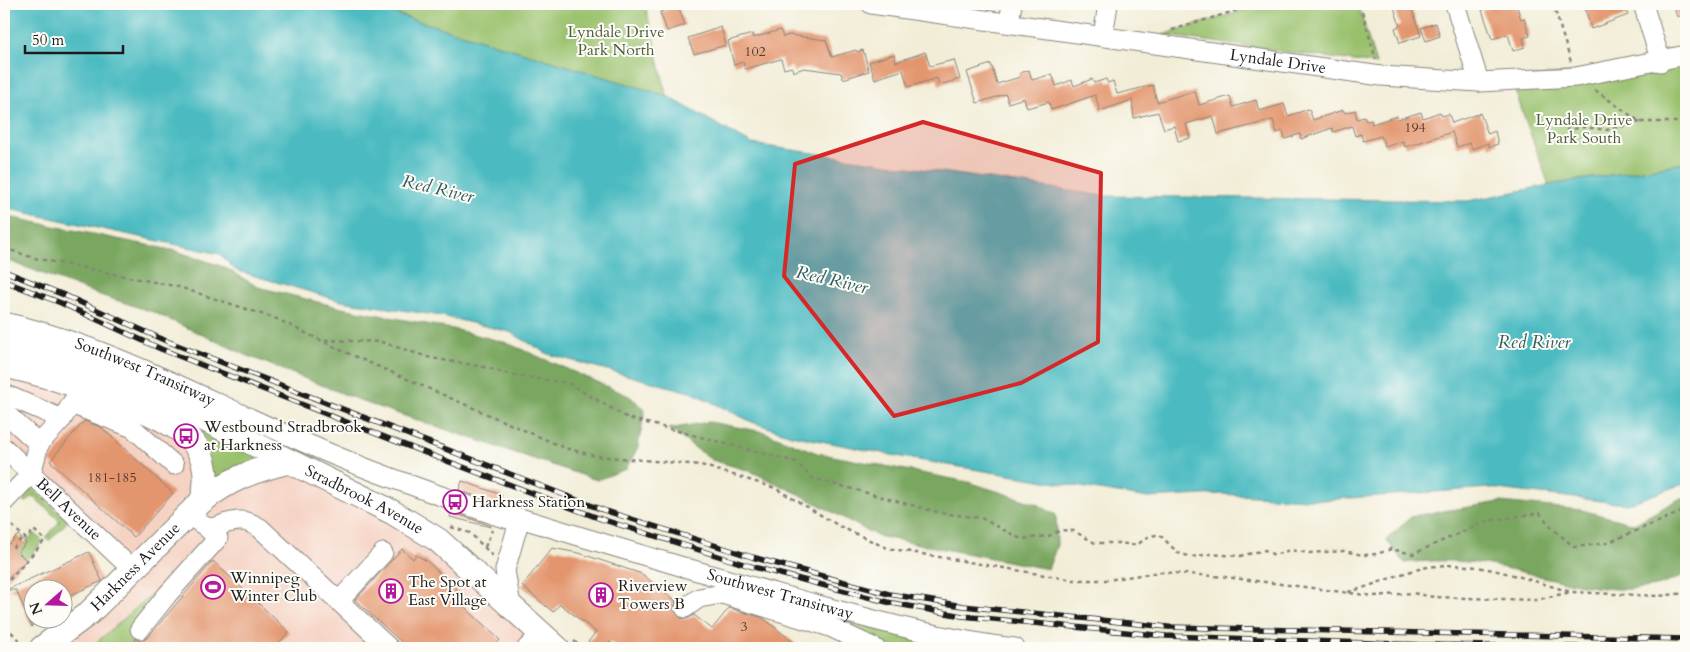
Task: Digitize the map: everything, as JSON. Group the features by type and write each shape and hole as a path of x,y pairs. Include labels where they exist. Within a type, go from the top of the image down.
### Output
{"main road":[{"name":"Stradbrook Avenue","path":"4,343 72,362 139,386 287,462 392,512 438,540 511,606 542,643"},
{"path":"4,365 72,404 154,417 189,438 199,451 205,468 206,483 200,515"},
{"name":"Harkness Avenue","path":"42,648 89,613 133,570 200,515 234,478 287,462"},
{"path":"71,648 89,613"}],"street":[{"name":"Lyndale Drive","path":"872,4 912,7 1009,23 1381,76 1479,82 1579,77 1661,62 1686,55"},
{"path":"1009,23 1012,4"},
{"path":"1103,36 1108,4"},
{"path":"1455,4 1479,82"},
{"path":"1643,4 1661,62"},
{"name":"Southwest Transitway","path":"4,322 48,333 106,352 310,445 418,488 509,519 520,518 628,552 841,611 926,632 1015,648"},
{"path":"4,394 72,404 133,428 174,465"},
{"path":"4,502 31,474 39,444 72,404"},
{"path":"4,412 39,444"},
{"path":"287,462 297,451 310,445"},
{"name":"Bell Avenue","path":"4,448 133,570"},
{"path":"200,515 242,521 260,528 389,648"},
{"path":"140,629 167,595 218,538 200,515"},
{"path":"511,606 504,570 520,518"},
{"path":"339,601 383,553"},
{"path":"685,608 699,598 722,594 759,609 830,627 875,648"}],"path":[{"path":"478,4 484,7 503,4"},
{"path":"1165,32 1258,4"},
{"path":"1360,4 1381,76"},
{"path":"1553,4 1579,77 1600,95 1640,122"},
{"path":"1566,130 1585,127 1607,130 1640,122 1686,122"},
{"path":"4,248 34,258 179,287 277,319 324,340 345,352 565,448 596,456 701,465 775,488 841,527 888,548 1074,580 1107,580 1160,572 1226,577 1374,596 1413,593 1434,598 1460,596 1536,600 1571,592"},
{"path":"324,340 381,342 431,358 484,367 512,375 568,382 628,418 796,462 812,478 941,513 981,518 1021,538 1049,536 1061,530 1074,531 1095,543 1132,545 1138,544 1148,536 1159,534 1178,553 1192,557 1210,554 1240,556 1265,550 1274,554 1290,550 1309,553 1344,551 1363,555 1377,554 1391,549 1413,554 1487,520 1540,513 1551,527 1574,547 1607,543 1686,510"},
{"path":"4,518 26,539 34,530 45,540 4,586"},
{"path":"484,547 495,525"},
{"path":"13,548 24,536"},
{"path":"1344,592 1363,588 1401,574 1436,566 1469,565 1571,592 1659,596 1686,592"},
{"path":"12,632 28,648"}],"highlighted area":[{"path":"923,122 1101,173 1098,342 1021,383 894,416 784,276 795,164"}],"shaded area":[{"path":"4,365 287,462 392,512 557,648 71,648 89,613 133,570 4,448"}],"green space":[{"name":"Lyndale Drive Park North","path":"362,4 645,4 667,96"},
{"path":"1264,4 1358,4 1376,64 1163,35"},
{"name":"Lyndale Drive Park South","path":"1686,59 1686,163 1549,185 1511,80"},
{"path":"4,216 176,251 224,267 258,287 342,308 453,329 507,343 629,396 645,409 638,447 626,469 597,480 369,404 246,355 153,312 94,293 4,259"},
{"path":"183,408 287,462 219,487"},
{"path":"709,422 764,432 817,453 968,482 1037,504 1056,515 1057,545 1048,569 877,536 799,494 750,471 712,460 669,429"},
{"path":"30,486 68,521 49,541 46,538 60,521 33,496 27,502 23,501 22,494"},
{"path":"1686,498 1686,573 1663,584 1638,589 1611,589 1583,585 1477,563 1423,561 1405,563 1386,540 1412,516 1500,502 1582,510 1634,524 1677,500"},
{"path":"34,533 43,541 26,560 18,552"},
{"path":"160,587 165,593 129,633 134,638 125,648 90,648"},
{"path":"846,621 961,648 895,648 846,627"}],"water":[{"name":"Red River","path":"4,4 362,4 667,96 752,144 1105,196 1468,201 1549,185 1686,163 1686,483 1627,504 1489,488 1323,500 1221,494 1148,498 912,459 791,435 752,422 693,393 548,354 510,332 442,316 341,301 235,270 220,254 4,208"}],"building":[{"path":"1393,4 1410,4 1421,36 1400,43 1395,28 1400,26"},
{"path":"1501,4 1516,4 1521,19 1524,18 1530,36 1523,38 1525,47 1513,51 1508,34 1492,39 1482,10"},
{"path":"1584,4 1625,4 1628,15 1591,29"},
{"path":"1673,4 1686,4 1686,14 1677,17"},
{"path":"678,6 685,25 667,31 660,12"},
{"path":"1436,23 1440,36 1426,41 1421,28"},
{"path":"721,27 726,45 694,54 688,38"},
{"path":"780,30 783,37 789,35 826,40 832,57 856,50 857,52 863,50 869,71 843,79 841,73 804,68 793,72 792,67 784,69 781,59 745,69 743,62 734,65 728,41 752,34 753,38"},
{"path":"925,52 930,66 954,60 960,79 939,85 937,78 908,87 903,70 875,79 869,62 894,54 896,62"},
{"path":"991,64 997,84 1020,77 1020,73 1029,70 1032,80 1052,74 1056,86 1072,80 1074,86 1092,79 1094,83 1106,79 1108,83 1113,81 1117,94 1153,85 1157,102 1195,91 1199,105 1230,96 1233,107 1256,100 1259,111 1284,104 1288,116 1309,109 1313,120 1343,110 1345,113 1355,110 1357,119 1364,117 1366,121 1371,120 1372,124 1397,116 1398,119 1421,112 1423,118 1440,112 1442,116 1449,114 1452,123 1480,113 1488,134 1495,131 1498,144 1489,147 1488,143 1472,149 1470,143 1457,147 1452,132 1405,147 1403,141 1385,147 1381,136 1363,141 1361,134 1355,136 1352,126 1333,132 1332,128 1301,139 1300,134 1285,139 1283,131 1277,133 1273,120 1218,134 1213,116 1186,124 1190,138 1178,141 1174,126 1164,129 1158,112 1134,118 1132,100 1100,111 1095,95 1051,110 1049,102 1027,108 1024,98 1008,103 1006,94 977,103 967,72"},
{"path":"84,421 101,427 173,493 134,537 50,461"},
{"path":"462,481 502,495 499,504 459,490"},
{"path":"452,512 491,526 491,527 450,517"},
{"path":"18,535 26,543 18,552 26,560 4,583 4,539 9,544"},
{"name":"Riverview Towers B","path":"552,548 579,553 642,574 676,601 674,610 681,618 687,619 694,615 712,629 729,608 763,618 801,648 617,648 610,642 605,648 596,648 588,642 596,632 560,604 553,612 522,586"},
{"path":"402,549 413,559 416,555 427,561 459,591 454,597 500,640 493,648 408,648 355,600"},
{"path":"89,552 102,581 72,594 72,580 28,580"},
{"name":"Winnipeg Winter Club","path":"213,561 289,632 274,648 127,648 136,639 144,640 149,636"},
{"path":"22,583 22,604 16,590 6,590"}],"railway":[{"path":"4,271 64,295 164,340 603,510 752,557 889,594 963,606 1168,627 1686,639"},
{"path":"4,281 61,303 161,349 415,449 601,519 750,566 887,602 962,616 1166,636 1427,645 1656,648"}],"place":[{"name":"Westbound Stradbrook at Harkness","path":"186,436"},
{"name":"Harkness Station","path":"455,502"},
{"name":"Winnipeg Winter Club","path":"213,587"},
{"name":"The Spot at East Village","path":"391,591"},
{"name":"Riverview Towers B","path":"601,595"}]}
